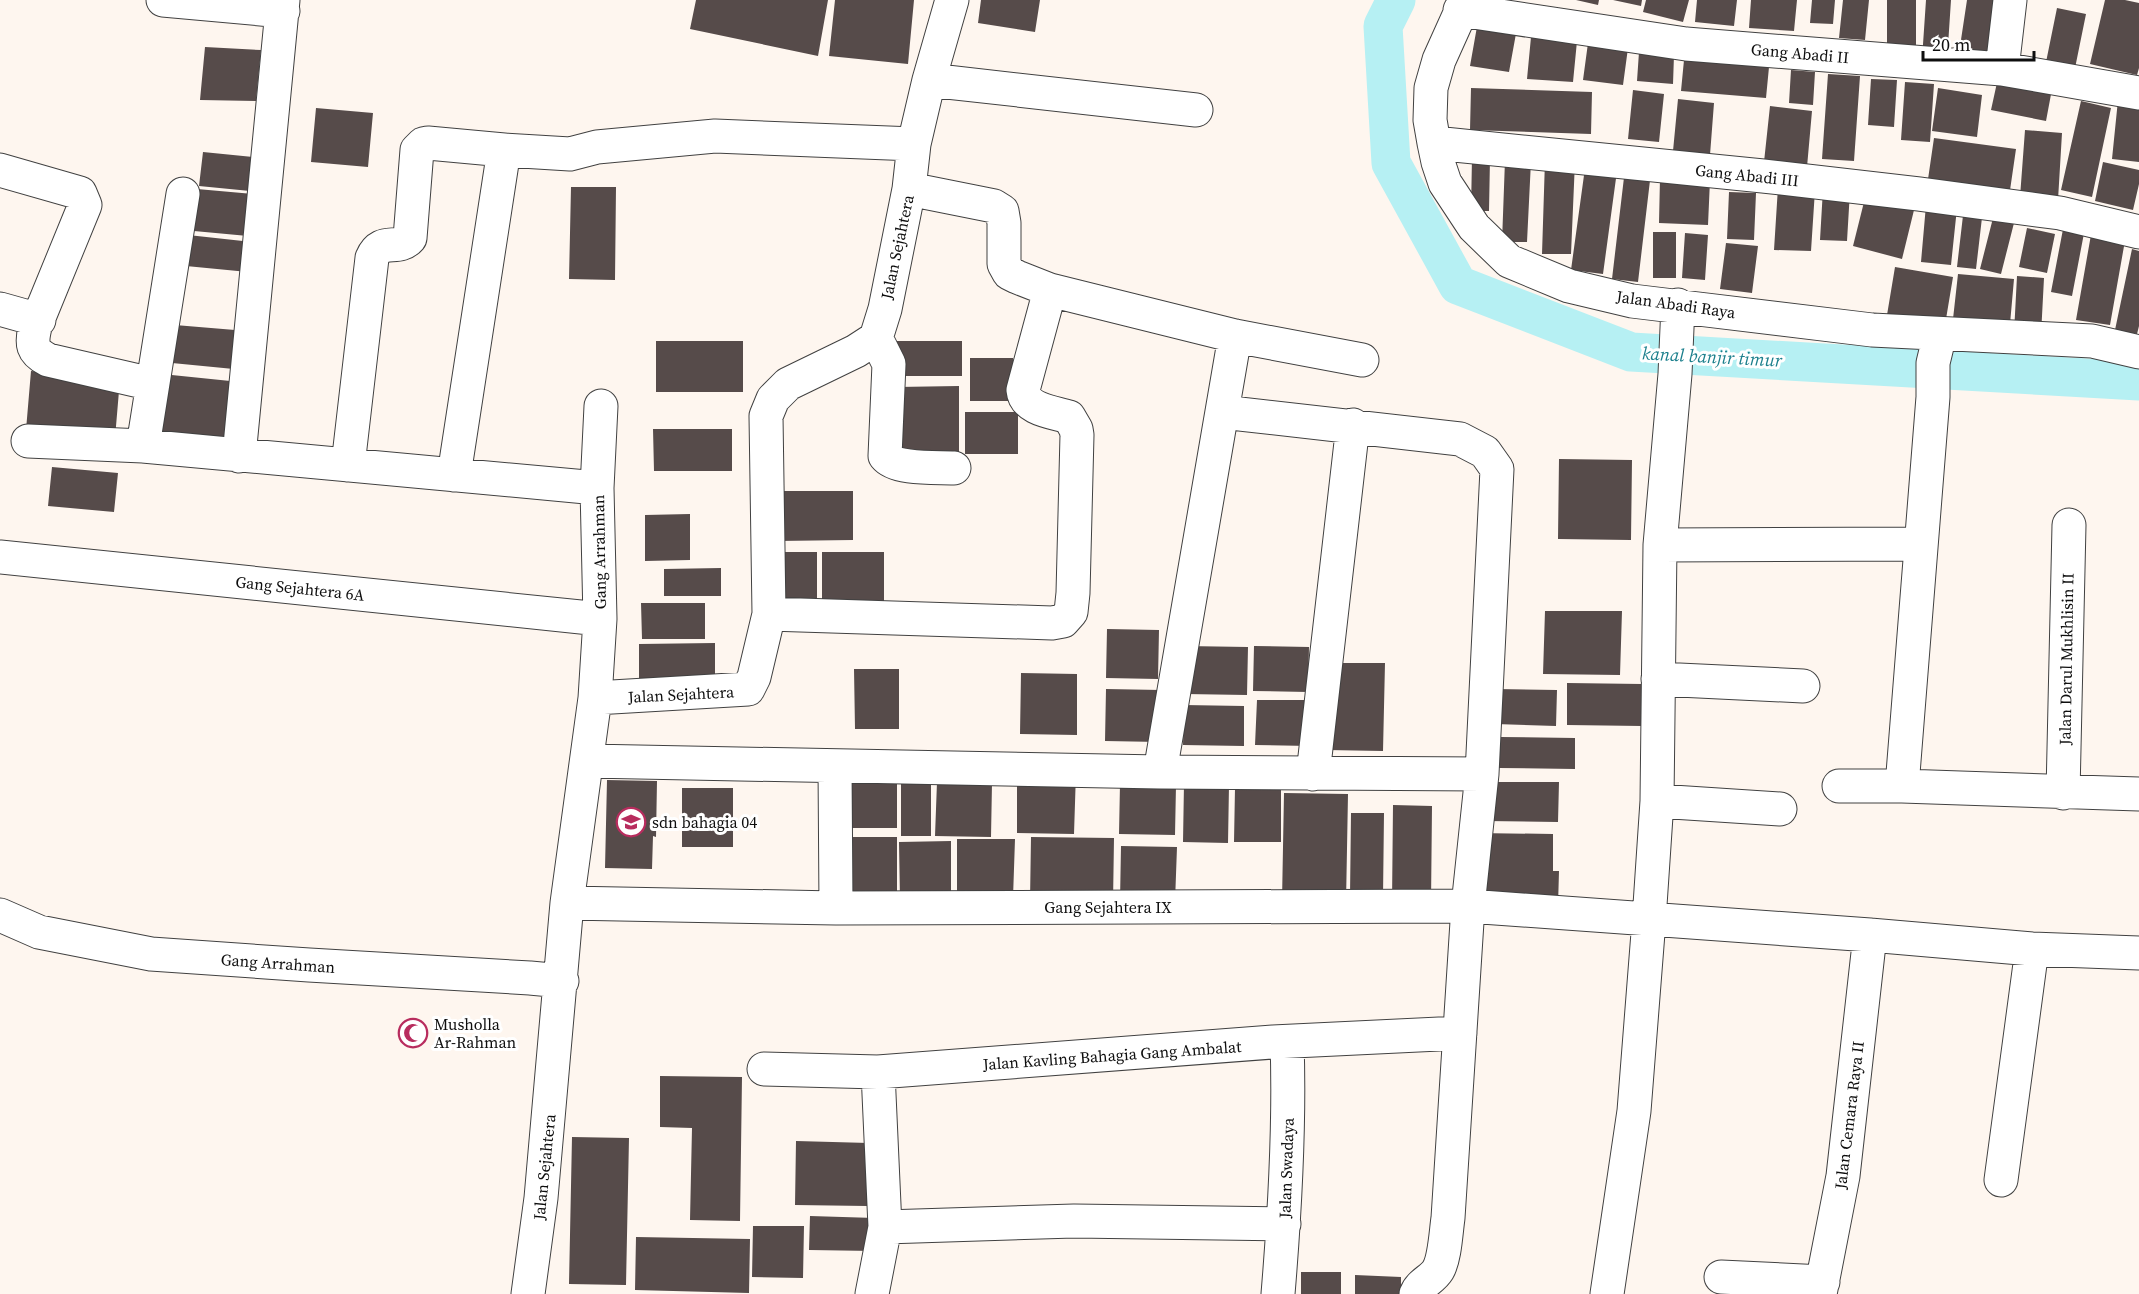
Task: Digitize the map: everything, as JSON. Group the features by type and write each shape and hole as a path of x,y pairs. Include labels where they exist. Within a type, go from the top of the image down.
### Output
{"street":[{"path":"163,0 283,5 239,456"},
{"name":"Jalan Sejahtera","path":"528,1294 541,1198 562,981 567,903 595,699 748,689 754,677 768,614 766,416 773,399 788,384 856,351 876,338 885,309 909,189 914,144 929,80 952,0"},
{"path":"2002,69 2010,0"},
{"name":"Gang Abadi II","path":"1463,5 1686,44 2002,69 2139,93"},
{"name":"Jalan Abadi Raya","path":"1463,5 1439,60 1431,88 1430,120 1437,162 1450,190 1474,227 1509,261 1569,286 1632,301 1872,330 1937,349 2092,341 2139,352"},
{"path":"929,80 1196,110"},
{"path":"348,465 372,258 379,247 405,243 410,238 417,150 423,144 428,142 570,154 597,147 715,136 914,144"},
{"name":"Gang Abadi III","path":"1434,143 1763,176 2060,213 2139,232"},
{"path":"454,475 504,150"},
{"path":"0,170 80,193 84,198 85,205 32,339 32,346 36,353 48,360 152,384"},
{"path":"909,189 994,206 1002,212 1004,264 1009,273 1050,290 1235,336 1362,360"},
{"path":"143,446 183,194"},
{"path":"768,614 1052,623 1063,621 1071,612 1076,429 1069,417 1031,405 1024,398 1023,390 1050,290"},
{"path":"1607,1294 1634,1111 1649,920 1657,801 1660,545 1676,360 1678,305"},
{"path":"0,309 39,320"},
{"path":"1160,772 1235,336"},
{"path":"876,338 889,364 885,456 897,465 954,468"},
{"path":"1902,786 1937,349"},
{"name":"Gang Arrahman","path":"595,699 600,619 597,488 601,406"},
{"path":"1222,412 1353,425 1460,439 1485,452 1497,469 1482,774 1468,906 1446,1228 1439,1268 1432,1278 1418,1288 1416,1294"},
{"path":"1313,774 1353,425"},
{"path":"28,441 143,446 597,488"},
{"name":"Jalan Darul Mukhlisin II","path":"2063,793 2069,525"},
{"path":"1660,545 1921,543"},
{"name":"Gang Sejahtera 6A","path":"0,556 600,619"},
{"path":"1658,679 1803,686"},
{"path":"588,761 1160,772 1482,774"},
{"path":"835,766 836,908"},
{"path":"1839,786 2139,794"},
{"path":"1657,801 1780,809"},
{"name":"Gang Sejahtera IX","path":"567,903 836,908 1468,906 2032,949 2139,952"},
{"name":"Gang Arrahman","path":"0,915 39,932 151,954 562,981"},
{"name":"Jalan Cemara Raya II","path":"1822,1288 1843,1176 1870,935"},
{"path":"2001,1180 2032,949"},
{"name":"Jalan Kavling Bahagia Gang Ambalat","path":"764,1069 878,1072 1287,1042 1460,1033"},
{"name":"Jalan Swadaya","path":"1278,1294 1284,1224 1287,1042"},
{"path":"872,1294 885,1227 878,1072"},
{"path":"885,1227 1074,1221 1284,1224"},
{"path":"1721,1277 1822,1288"}],"building":[{"path":"696,0 828,0 818,56 690,29"},
{"path":"835,0 914,0 908,64 829,56"},
{"path":"981,0 1040,0 1035,32 978,23"},
{"path":"1576,0 1599,0 1598,5"},
{"path":"1613,0 1642,0 1641,6"},
{"path":"1646,0 1689,0 1683,22 1643,12"},
{"path":"1697,0 1737,0 1734,26 1695,22"},
{"path":"1751,0 1797,0 1794,31 1749,28"},
{"path":"1812,0 1835,0 1833,24 1810,23"},
{"path":"1843,0 1869,0 1865,40 1839,38"},
{"path":"1887,0 1916,0 1916,53 1887,53"},
{"path":"1926,0 1951,0 1947,61 1922,59"},
{"path":"1967,0 1998,0 1990,58 1959,53"},
{"path":"2105,0 2139,3 2139,68 2137,75 2090,64"},
{"path":"2057,8 2086,14 2073,78 2044,72"},
{"path":"1478,21 1517,28 1509,72 1470,66"},
{"path":"1531,37 1577,41 1573,82 1527,79"},
{"path":"1588,43 1628,48 1623,85 1583,80"},
{"path":"205,47 261,50 256,101 200,100"},
{"path":"1639,52 1674,55 1673,84 1637,81"},
{"path":"1684,60 1769,67 1766,98 1681,91"},
{"path":"1791,70 1815,72 1813,105 1789,103"},
{"path":"1828,74 1860,76 1854,161 1822,159"},
{"path":"1998,78 2052,89 2046,121 1991,110"},
{"path":"1871,79 1897,80 1894,127 1868,125"},
{"path":"1905,82 1934,84 1930,142 1901,140"},
{"path":"1471,88 1592,92 1591,134 1470,130"},
{"path":"1938,88 1982,95 1977,137 1932,131"},
{"path":"1633,90 1664,94 1659,142 1628,139"},
{"path":"1678,99 1714,103 1710,155 1673,151"},
{"path":"2118,100 2139,101 2139,162 2112,159"},
{"path":"2081,101 2111,108 2092,197 2061,190"},
{"path":"1770,106 1812,111 1807,167 1764,162"},
{"path":"316,108 373,113 368,167 311,162"},
{"path":"2025,130 2062,133 2058,200 2020,197"},
{"path":"1934,138 2016,149 2008,204 1926,193"},
{"path":"203,152 253,157 250,191 199,186"},
{"path":"1472,157 1490,158 1489,211 1471,211"},
{"path":"1505,160 1531,161 1527,242 1502,242"},
{"path":"1545,160 1575,161 1571,254 1542,254"},
{"path":"2103,162 2139,170 2139,184 2133,210 2095,201"},
{"path":"1585,168 1617,171 1603,274 1571,270"},
{"path":"1625,169 1651,172 1638,282 1612,279"},
{"path":"1660,178 1710,180 1708,225 1659,223"},
{"path":"571,187 616,187 615,280 569,279"},
{"path":"1778,187 1815,190 1811,251 1774,250"},
{"path":"197,189 263,195 259,237 194,231"},
{"path":"1823,189 1850,191 1847,241 1820,240"},
{"path":"1729,192 1756,193 1754,240 1727,239"},
{"path":"1866,194 1915,206 1902,259 1853,246"},
{"path":"1926,205 1957,208 1951,265 1921,262"},
{"path":"1964,207 1983,209 1976,269 1957,267"},
{"path":"1993,218 2014,223 2001,274 1980,269"},
{"path":"2064,224 2085,228 2072,296 2051,292"},
{"path":"2027,228 2055,234 2047,273 2019,267"},
{"path":"2092,229 2126,235 2110,325 2076,320"},
{"path":"1653,232 1676,232 1676,278 1653,278"},
{"path":"1685,233 1708,235 1705,280 1682,278"},
{"path":"188,235 252,242 248,272 186,266"},
{"path":"1726,243 1758,246 1752,293 1720,289"},
{"path":"2132,249 2139,251 2139,326 2137,334 2115,330"},
{"path":"1895,267 1953,277 1944,331 1886,321"},
{"path":"1958,274 2014,279 2010,324 1953,319"},
{"path":"2017,276 2044,278 2041,335 2014,333"},
{"path":"175,325 247,331 244,370 172,363"},
{"path":"656,341 743,341 743,392 656,392"},
{"path":"897,341 962,341 962,376 897,376"},
{"path":"970,358 1013,358 1013,401 970,401"},
{"path":"31,371 120,379 115,438 26,430"},
{"path":"162,374 240,382 235,442 156,435"},
{"path":"959,386 959,452 897,453 897,387"},
{"path":"965,412 1018,412 1018,454 965,454"},
{"path":"653,429 732,429 732,471 654,471"},
{"path":"1559,459 1632,460 1631,540 1558,539"},
{"path":"52,467 118,473 114,512 48,506"},
{"path":"777,491 853,491 853,540 777,541"},
{"path":"690,514 690,560 645,561 645,515"},
{"path":"776,552 817,552 817,606 776,606"},
{"path":"822,552 884,552 884,607 822,607"},
{"path":"721,568 721,596 664,596 664,569"},
{"path":"641,603 705,603 705,639 642,639"},
{"path":"1545,611 1622,611 1620,675 1543,674"},
{"path":"1107,629 1159,630 1158,679 1106,678"},
{"path":"715,643 715,679 639,679 639,644"},
{"path":"1185,646 1248,647 1247,695 1185,694"},
{"path":"1254,646 1309,647 1308,692 1253,691"},
{"path":"1329,663 1385,663 1383,751 1327,750"},
{"path":"854,669 899,669 899,729 855,729"},
{"path":"1021,673 1077,674 1077,735 1020,734"},
{"path":"1567,683 1642,684 1642,726 1567,725"},
{"path":"1106,689 1161,690 1160,742 1105,741"},
{"path":"1496,689 1557,690 1556,726 1495,724"},
{"path":"1257,700 1311,700 1310,746 1255,745"},
{"path":"1184,705 1244,706 1244,746 1183,745"},
{"path":"1500,737 1575,738 1575,769 1499,768"},
{"path":"1017,771 1076,772 1074,834 1017,833"},
{"path":"842,774 897,774 897,828 842,828"},
{"name":"sdn bahagia 04","path":"607,780 657,781 656,837 653,836 652,869 605,868"},
{"path":"937,782 992,783 991,837 935,836"},
{"path":"1486,782 1559,782 1558,822 1486,821"},
{"path":"901,783 931,783 931,836 901,836"},
{"path":"1184,783 1229,785 1228,843 1183,842"},
{"path":"1120,784 1176,785 1175,835 1119,834"},
{"path":"682,788 733,788 733,847 682,847"},
{"path":"1235,788 1281,790 1281,842 1234,842"},
{"path":"1284,793 1348,794 1346,903 1282,901"},
{"path":"1393,805 1432,806 1431,903 1392,903"},
{"path":"1351,813 1384,813 1383,897 1350,896"},
{"path":"1476,833 1553,834 1553,871 1559,871 1558,906 1477,905"},
{"path":"845,837 897,837 897,893 845,893"},
{"path":"1031,837 1114,838 1113,903 1030,901"},
{"path":"957,839 1015,839 1013,898 957,897"},
{"path":"951,841 951,900 900,900 899,842"},
{"path":"1121,846 1177,847 1175,902 1120,901"},
{"path":"660,1076 742,1077 740,1221 690,1220 692,1128 660,1127"},
{"path":"572,1137 629,1138 626,1285 569,1284"},
{"path":"796,1141 869,1143 867,1206 795,1205"},
{"path":"810,1216 875,1218 874,1251 809,1250"},
{"path":"753,1226 804,1226 803,1278 752,1277"},
{"path":"636,1237 750,1239 749,1293 635,1290"},
{"path":"1301,1272 1341,1272 1341,1294 1301,1294"},
{"path":"1355,1275 1401,1277 1401,1294 1355,1294"}],"waterway":[{"name":"kanal banjir timur","path":"1396,0 1383,26 1391,163 1458,285 1631,352 2139,381"}],"place":[{"name":"sdn bahagia 04","path":"631,822"},
{"name":"Musholla Ar-Rahman","path":"413,1033"}]}
